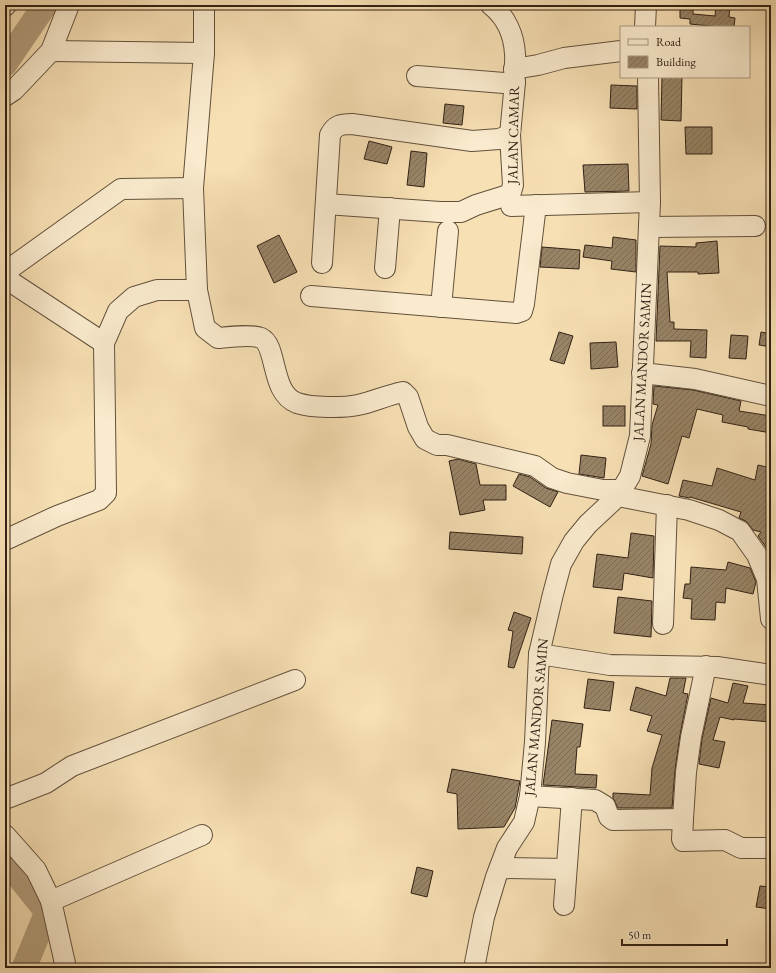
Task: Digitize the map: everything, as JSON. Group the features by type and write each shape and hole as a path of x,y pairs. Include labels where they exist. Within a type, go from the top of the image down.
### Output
{"street":[{"path":"5,96 14,90 51,51 69,5"},
{"path":"204,5 204,53 193,188 197,290 205,328 218,338 243,336 261,338 268,346 276,377 288,398 297,402 310,405 358,405 391,394 403,392 408,397 418,427 425,439 436,445 447,445 535,466 552,478 567,483 620,493 690,510 720,520 740,531 769,575 771,619"},
{"path":"416,76 504,83 514,76 515,54 512,37 505,19 491,5"},
{"path":"645,26 646,5"},
{"path":"51,51 204,53"},
{"name":"JALAN CAMAR","path":"326,204 440,212 461,212 476,205 508,195 511,192 513,185 510,135 514,76 538,65 564,58 620,51"},
{"name":"JALAN MANDOR SAMIN","path":"474,968 484,917 507,848 524,822 530,796 535,742 539,654 552,594 561,564 574,541 588,524 620,493 630,476 640,436 650,202 648,78"},
{"path":"322,263 330,135 332,129 337,126 352,124 472,141 499,139 510,135"},
{"path":"5,272 121,189 193,188"},
{"path":"511,206 650,202"},
{"path":"311,296 516,313 522,311 536,205"},
{"path":"385,268 390,208"},
{"path":"649,227 755,226"},
{"path":"441,307 448,231"},
{"path":"5,278 104,343"},
{"path":"5,540 57,516 99,500 106,493 104,343 118,311 134,297 157,290 197,290"},
{"path":"642,373 695,379 771,396"},
{"path":"664,624 667,505"},
{"path":"539,654 610,665 706,666 771,675"},
{"path":"706,666 691,737 686,772 682,839 684,841 725,840 741,848 771,848"},
{"path":"5,799 46,783 72,766 295,680"},
{"path":"530,796 595,800 601,802 607,808 609,817 613,820 683,820"},
{"path":"564,905 572,798"},
{"path":"5,835 36,870 51,901 66,968"},
{"path":"51,901 202,835"},
{"path":"500,868 566,869"}],"building":[{"path":"680,5 693,5 693,14 715,16 716,5 730,5 729,17 735,18 734,26 710,26 690,24 690,19 680,18"},
{"path":"662,78 682,78 681,121 661,120"},
{"path":"611,85 637,86 637,109 610,108"},
{"path":"445,104 464,106 462,125 443,123"},
{"path":"685,127 712,127 712,154 686,154"},
{"path":"369,141 392,147 387,164 364,159"},
{"path":"411,151 427,153 424,187 407,185"},
{"path":"628,164 629,191 585,192 583,165"},
{"path":"279,235 297,272 274,283 257,246"},
{"path":"613,237 636,240 636,272 611,269 612,261 583,257 585,245 612,248"},
{"path":"717,241 719,273 698,274 698,272 667,272 670,322 674,322 674,329 707,330 706,358 690,357 691,341 656,341 660,246 696,247 696,243"},
{"path":"542,247 580,250 579,269 540,267"},
{"path":"559,332 573,336 564,364 550,360"},
{"path":"761,332 771,334 771,347 759,345"},
{"path":"731,335 748,336 746,359 729,358"},
{"path":"616,342 618,367 591,369 590,343"},
{"path":"654,386 693,390 741,401 739,411 771,416 771,433 722,422 723,415 697,409 689,438 682,436 668,484 642,476 651,444 652,425 658,405 653,404"},
{"path":"603,406 625,406 625,426 603,426"},
{"path":"581,455 606,458 604,478 579,474"},
{"path":"458,459 476,464 480,485 506,485 506,500 483,500 485,510 460,515 449,461"},
{"path":"758,465 771,468 771,554 758,536 761,532 753,530 746,521 739,518 741,512 690,497 679,496 683,480 712,486 717,468 755,480"},
{"path":"519,474 530,477 546,488 558,492 550,507 513,486"},
{"path":"450,532 523,537 522,554 449,549"},
{"path":"631,533 654,536 653,578 624,573 622,590 593,587 597,554 628,558"},
{"path":"728,562 750,568 756,582 753,594 726,588 725,603 716,602 715,620 691,619 692,599 683,598 685,584 690,584 691,567 726,570"},
{"path":"618,597 652,601 651,637 614,633"},
{"path":"514,612 531,618 514,668 508,667 513,631 508,630"},
{"path":"670,678 686,678 683,693 688,694 675,770 672,808 618,808 613,798 613,793 650,795 652,768 662,735 647,731 652,716 630,710 636,687 666,696"},
{"path":"588,679 614,682 610,711 584,708"},
{"path":"733,683 748,686 743,703 771,705 771,722 734,720 720,717 713,740 725,742 719,768 699,764 702,739 711,698 728,703"},
{"path":"552,720 583,724 580,747 577,747 575,774 597,775 596,788 543,785"},
{"path":"452,769 520,781 515,808 504,827 458,829 457,794 447,792"},
{"path":"417,867 433,871 427,897 411,893"},
{"path":"760,886 771,887 771,909 756,907"}],"waterway":[{"path":"5,64 45,5"},
{"path":"5,868 15,872 47,912 24,968"}]}
